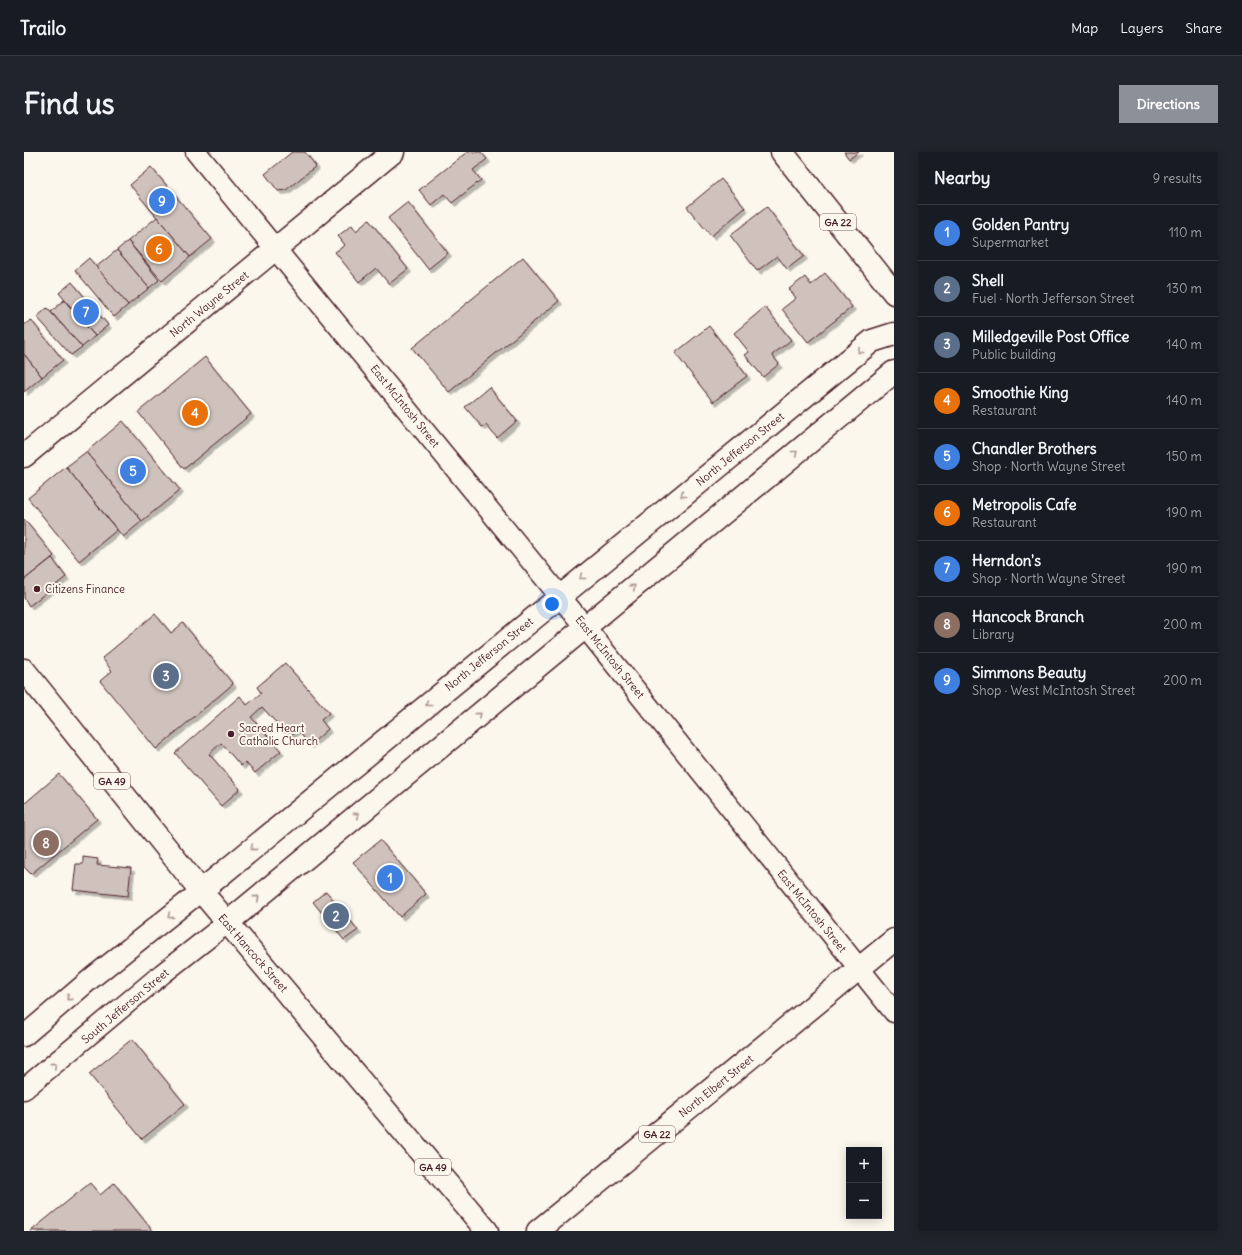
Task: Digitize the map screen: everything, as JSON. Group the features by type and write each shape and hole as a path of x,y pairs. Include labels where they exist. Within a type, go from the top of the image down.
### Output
{"main road":[{"name":"North Wayne Street","path":"24,456 393,152"},
{"name":"GA 22","path":"782,152 894,293"},
{"name":"North Jefferson Street","path":"200,891 872,341 894,334"},
{"path":"227,923 894,372"},
{"name":"East Hancock Street","path":"24,670 200,891 487,1231"},
{"name":"North Elbert Street","path":"538,1231 894,940"}],"street":[{"name":"East McIntosh Street","path":"196,152 560,596 894,1012"},
{"path":"24,1036 87,982 200,891"},
{"name":"South Jefferson Street","path":"24,1089 162,974 227,923"}],"building":[{"path":"292,152 305,152 316,166 286,190 278,191 265,174"},
{"path":"467,152 481,152 487,159 473,170 481,180 452,203 444,194 431,205 419,190"},
{"path":"844,152 859,152 849,159"},
{"path":"151,167 212,239 190,257 130,185"},
{"path":"721,179 745,208 711,236 687,207"},
{"path":"408,202 448,253 428,269 388,218"},
{"path":"767,207 804,256 787,269 777,256 757,271 730,235"},
{"path":"157,217 190,257 162,281 128,241"},
{"path":"369,220 408,269 389,284 376,268 359,282 335,252 345,245 338,236 352,225 356,231"},
{"path":"128,241 159,280 149,288 117,250"},
{"path":"117,250 149,288 128,305 96,267"},
{"path":"523,257 559,301 449,392 412,348"},
{"path":"89,258 128,305 114,317 75,270"},
{"path":"825,273 852,307 808,342 782,309 796,298 789,289 805,277 811,285"},
{"path":"72,282 108,325 95,336 59,293"},
{"path":"64,300 95,336 82,347 51,312"},
{"path":"765,307 791,340 772,355 779,364 763,377 745,355 749,352 734,333"},
{"path":"47,308 82,347 71,355 37,317"},
{"path":"31,320 63,360 42,377 24,354 24,325"},
{"path":"709,326 747,376 713,402 675,353"},
{"path":"24,354 42,377 24,392"},
{"path":"205,357 251,414 184,469 138,412"},
{"path":"489,387 517,421 497,438 486,425 482,427 465,407"},
{"path":"123,421 180,490 142,521 86,452"},
{"path":"86,452 142,521 123,537 66,467"},
{"path":"66,467 117,530 79,561 28,498"},
{"path":"24,519 54,556 24,580"},
{"name":"Citizens Finance","path":"52,558 66,577 29,606 24,598 24,580"},
{"path":"155,614 171,633 183,623 233,684 156,749 100,681 112,671 102,658"},
{"name":"Sacred Heart Catholic Church","path":"285,663 329,713 321,720 328,729 310,745 297,730 289,737 262,707 251,717 281,751 255,773 245,762 241,766 221,743 209,754 240,789 221,806 175,753 240,696 247,705 261,693 257,687"},
{"path":"59,774 97,819 31,874 24,867 24,804"},
{"path":"380,840 426,894 400,917 353,862"},
{"path":"83,857 98,859 97,865 131,868 128,896 73,890 76,864 83,864"},
{"path":"326,891 358,930 344,940 313,902"},
{"path":"132,1039 185,1104 142,1139 89,1074"},
{"path":"90,1183 100,1195 114,1183 153,1231 31,1231"}],"place":[{"name":"Simmons Beauty","path":"162,201"},
{"name":"Metropolis Cafe","path":"159,249"},
{"name":"Herndon's","path":"86,312"},
{"name":"Smoothie King","path":"195,413"},
{"name":"Chandler Brothers","path":"133,471"},
{"name":"Citizens Finance","path":"37,589"},
{"name":"Milledgeville Post Office","path":"166,676"},
{"name":"Sacred Heart Catholic Church","path":"231,734"},
{"name":"Hancock Branch","path":"46,843"},
{"name":"Golden Pantry","path":"390,878"},
{"name":"Shell","path":"336,916"}]}
